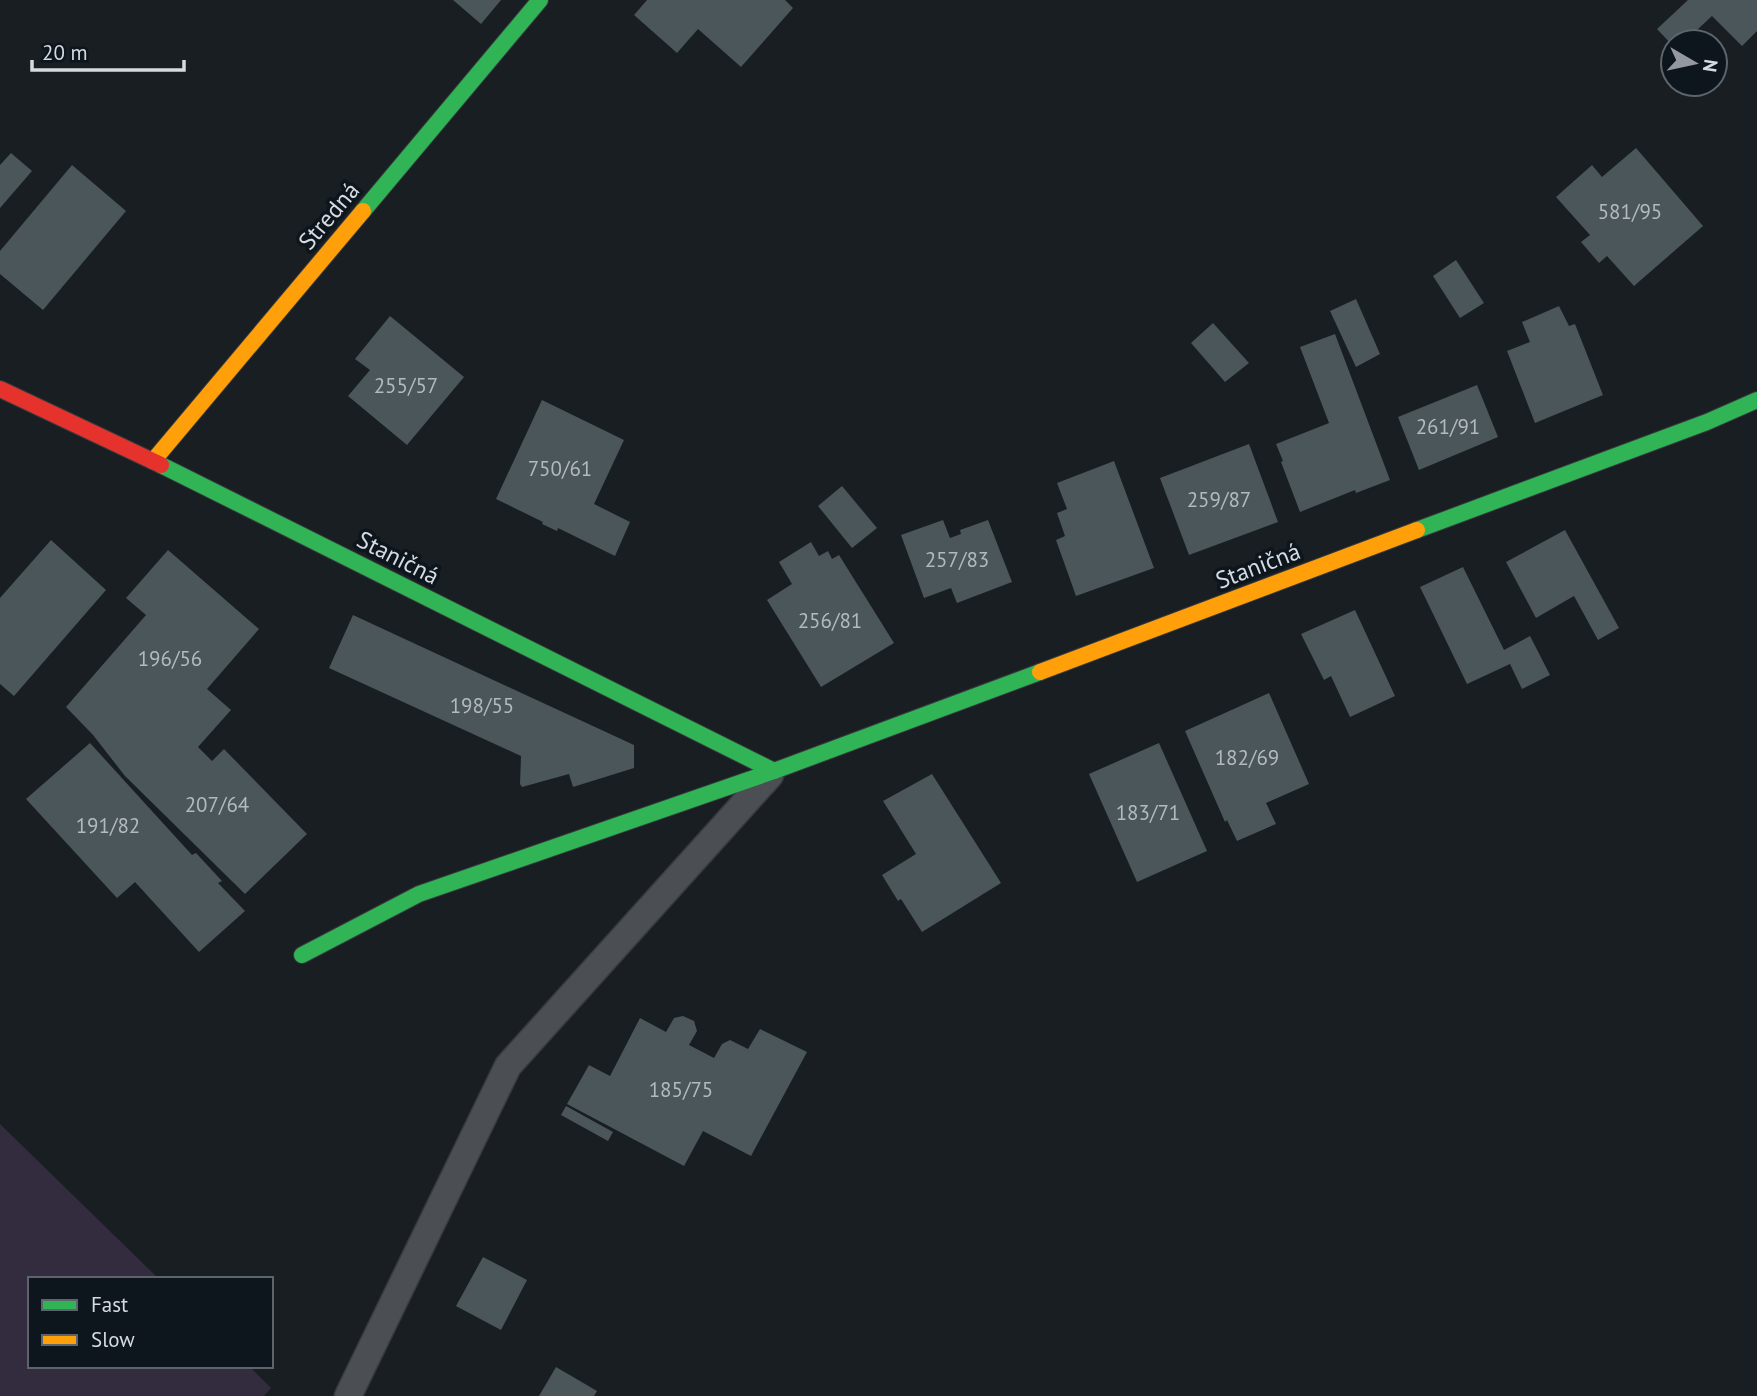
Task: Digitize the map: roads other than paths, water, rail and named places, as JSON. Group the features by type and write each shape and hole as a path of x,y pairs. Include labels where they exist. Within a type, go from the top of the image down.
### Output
{"street":[{"name":"Stredná","path":"153,461 540,0"},
{"name":"Staničná","path":"0,389 153,461 774,771"},
{"name":"Staničná","path":"302,955 419,894 774,771 1681,432 1757,400"}],"lane":[{"path":"348,1396 508,1066 774,771"}]}
